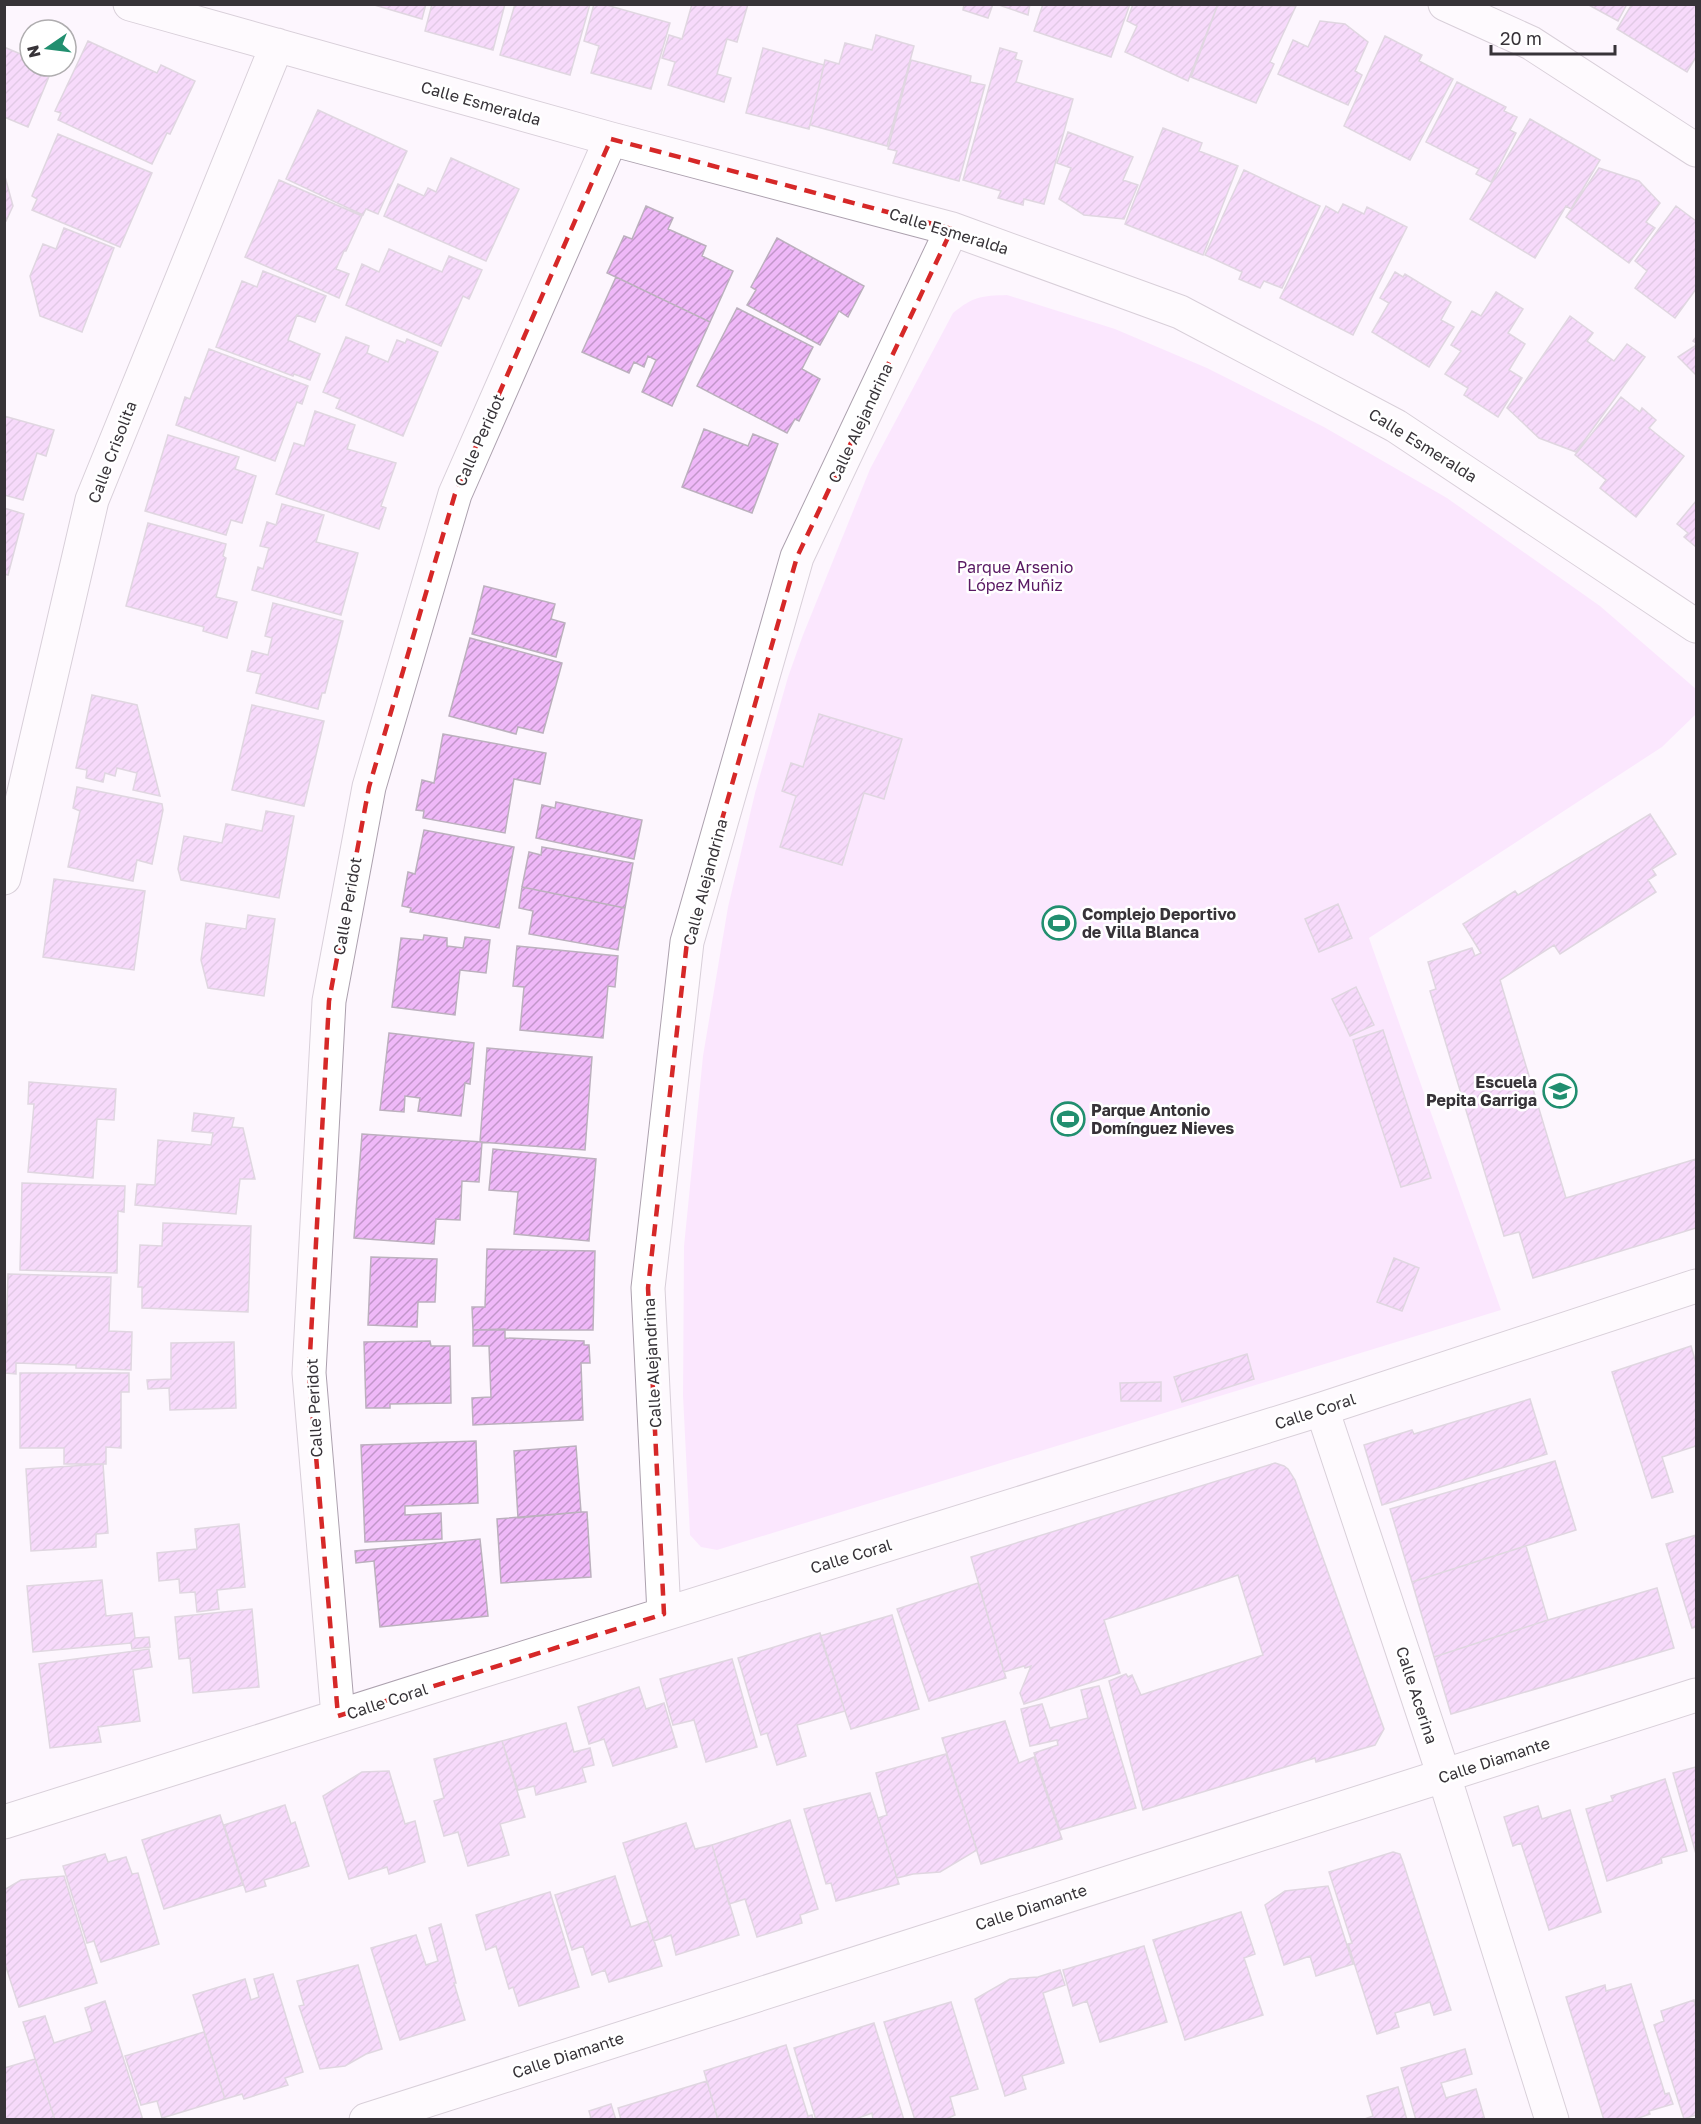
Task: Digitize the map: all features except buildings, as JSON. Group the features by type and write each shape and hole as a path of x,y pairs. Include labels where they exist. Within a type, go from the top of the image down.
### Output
{"street":[{"name":"Calle Esmeralda","path":"130,4 611,139 952,229 1180,312 1396,426 1696,626"},
{"path":"1445,4 1531,44 1696,150"},
{"name":"Calle Crisolita","path":"4,878 92,500 277,45"},
{"name":"Calle Peridot","path":"338,1716 309,1373 331,990 369,787 455,494 611,139"},
{"name":"Calle Alejandrina","path":"664,1614 648,1288 687,942 796,557 952,229"},
{"name":"Calle Coral","path":"5,1822 1322,1409 1696,1286"},
{"name":"Calle Acerina","path":"1322,1409 1444,1776 1552,2120"},
{"name":"Calle Diamante","path":"366,2120 1696,1695"},
{"path":"4,1815 5,1822"}],"highlighted area":[{"path":"611,139 952,229 797,557 687,942 648,1288 664,1614 338,1716 309,1373 329,1001 369,787 455,494"}],"green space":[{"name":"Complejo Deportivo de Villa Blanca","path":"1007,295 1115,329 1207,368 1324,427 1447,498 1600,606 1696,689 1696,714 1662,747 1369,938 1501,1310 717,1550 701,1547 690,1535 683,1396 684,1246 703,1056 728,907 755,793 788,677 870,469 953,313 978,298"}],"place":[{"name":"Complejo Deportivo de Villa Blanca","path":"1059,923"},
{"name":"Escuela Pepita Garriga","path":"1560,1091"},
{"name":"Parque Antonio Domínguez Nieves","path":"1068,1119"}],"park label":[{"name":"Parque Arsenio López Muñiz","path":"1015,576"}]}
